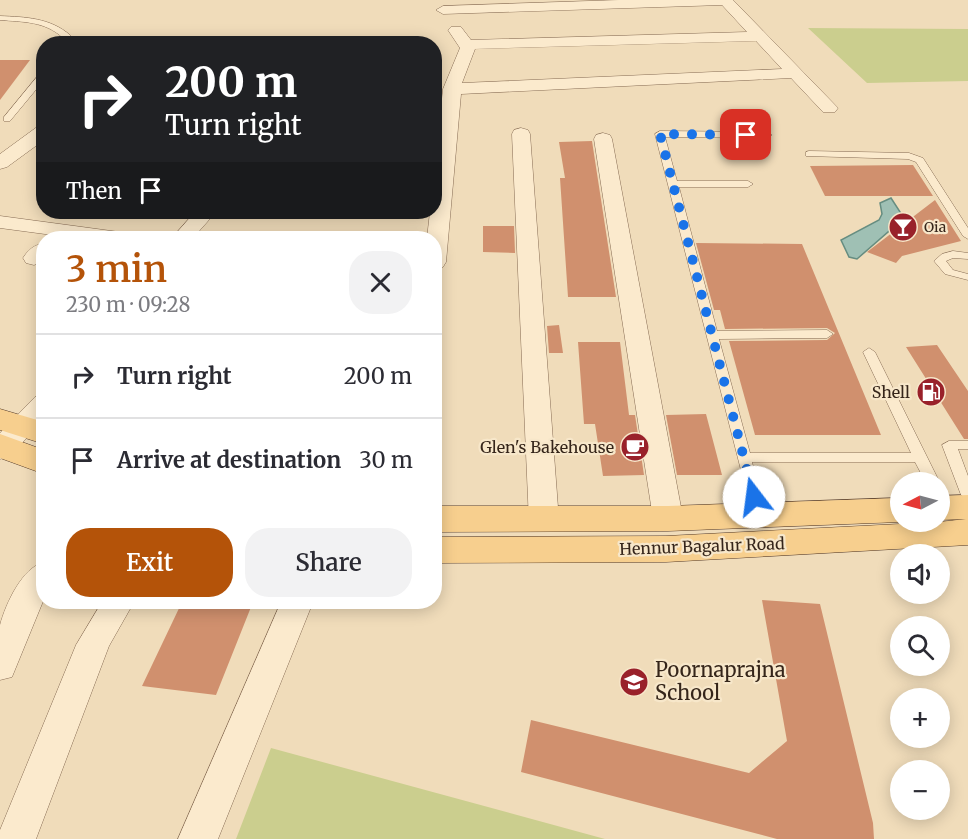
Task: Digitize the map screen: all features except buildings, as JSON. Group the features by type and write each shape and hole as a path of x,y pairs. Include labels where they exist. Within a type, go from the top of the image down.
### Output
{"main road":[{"path":"16,432 36,454"},
{"name":"Hennur Bagalur Road","path":"442,519 544,521 668,518 726,532 951,504"},
{"name":"Hennur Bagalur Road","path":"442,550 666,549 726,532 759,517 890,510"}],"street":[{"path":"442,191 452,89 468,48 444,5 726,0 829,108"},
{"path":"466,45 759,36"},
{"path":"452,89 795,73"},
{"path":"521,134 544,521"},
{"path":"0,163 36,137"},
{"path":"603,139 668,518"},
{"path":"62,231 75,219"},
{"path":"188,231 200,219"},
{"path":"0,222 40,231"},
{"path":"0,667 28,597 36,585"},
{"path":"16,839 93,645 114,609"},
{"path":"198,839 294,609"}],"lane":[{"path":"0,18 41,21 51,25 65,36"},
{"path":"6,118 36,83"},
{"path":"759,517 660,134 767,135"},
{"path":"809,154 909,156 920,160 968,236"},
{"path":"673,184 748,184"},
{"path":"966,279 944,269 940,261 953,254 968,256"},
{"path":"712,335 827,334"},
{"path":"869,352 919,457 951,504"},
{"path":"951,504 949,445 968,445"},
{"path":"744,458 919,457"}],"green space":[{"path":"808,28 968,29 968,81 867,83"},
{"path":"271,748 605,839 236,839"}],"water":[{"path":"891,198 904,218 857,259 849,257 841,240 879,220 882,214 880,203"}],"place":[{"name":"Oia","path":"903,227"},
{"name":"Shell","path":"931,392"},
{"name":"Glen's Bakehouse","path":"635,447"},
{"name":"Poornaprajna School","path":"634,682"}],"route":[{"path":"746,135 660,134 754,497"}]}
